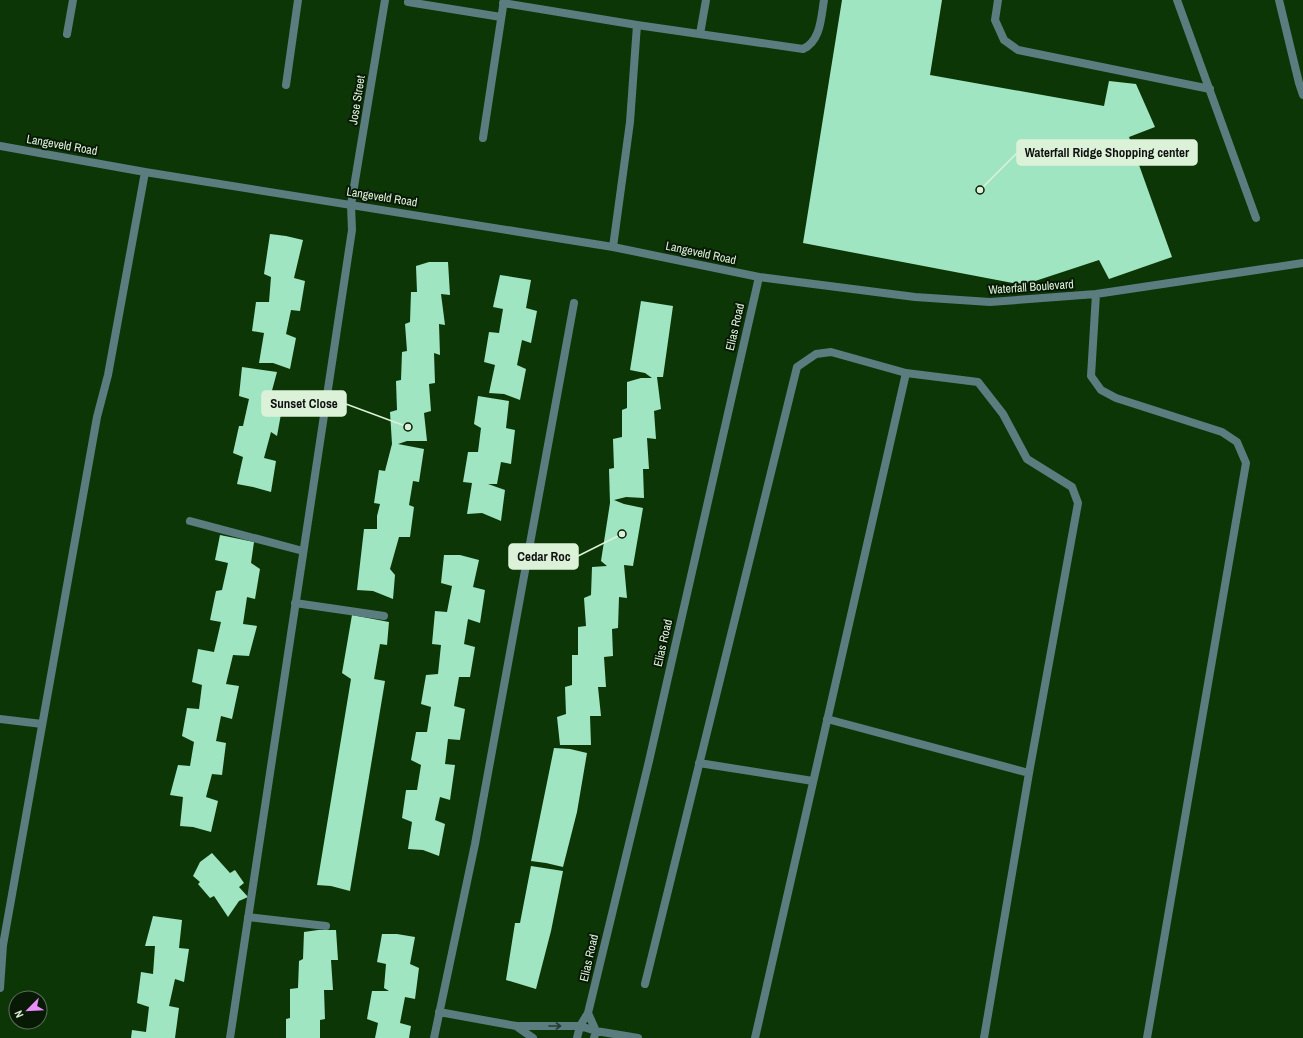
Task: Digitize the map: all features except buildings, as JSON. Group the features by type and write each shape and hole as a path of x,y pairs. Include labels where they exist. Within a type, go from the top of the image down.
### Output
{"street":[{"path":"67,34 73,0"},
{"path":"286,85 298,0"},
{"name":"Jose Street","path":"230,1038 352,230 352,204 386,0"},
{"path":"700,34 706,0"},
{"path":"483,138 504,2 637,25 804,49 814,42 824,0"},
{"path":"998,0 996,20 1004,40 1018,50 1210,89"},
{"path":"1177,0 1256,218"},
{"path":"1279,0 1303,95"},
{"path":"408,2 501,17"},
{"path":"614,247 630,122 637,25"},
{"name":"Langeveld Road","path":"0,146 145,172 614,247 759,277"},
{"path":"0,988 3,945 42,724 97,417 108,375 145,172"},
{"name":"Waterfall Boulevard","path":"759,277 915,297 990,302 1096,294 1303,263"},
{"name":"Elias Road","path":"577,1038 580,1026 588,1013 650,754 759,277"},
{"path":"1096,294 1092,376 1101,390 1116,398 1222,432 1237,442 1246,463 1147,1038"},
{"path":"434,1038 476,836 574,303"},
{"path":"645,984 798,367 816,354 830,352 906,374 978,382 1003,414 1026,460 1072,486 1078,503 1029,773 984,1038"},
{"path":"755,1038 906,374"},
{"path":"190,521 303,551"},
{"path":"295,603 384,616"},
{"path":"0,719 42,724"},
{"path":"827,719 1029,773"},
{"path":"699,762 813,781"},
{"path":"248,916 326,926"},
{"path":"439,1012 516,1026 580,1026 595,1034 638,1038"},
{"path":"588,1013 595,1034"},
{"path":"516,1026 533,1038"}],"place":[{"name":"Waterfall Ridge Shopping center","path":"980,190"},
{"name":"Sunset Close","path":"408,427"},
{"name":"Cedar Roc","path":"622,534"}]}
